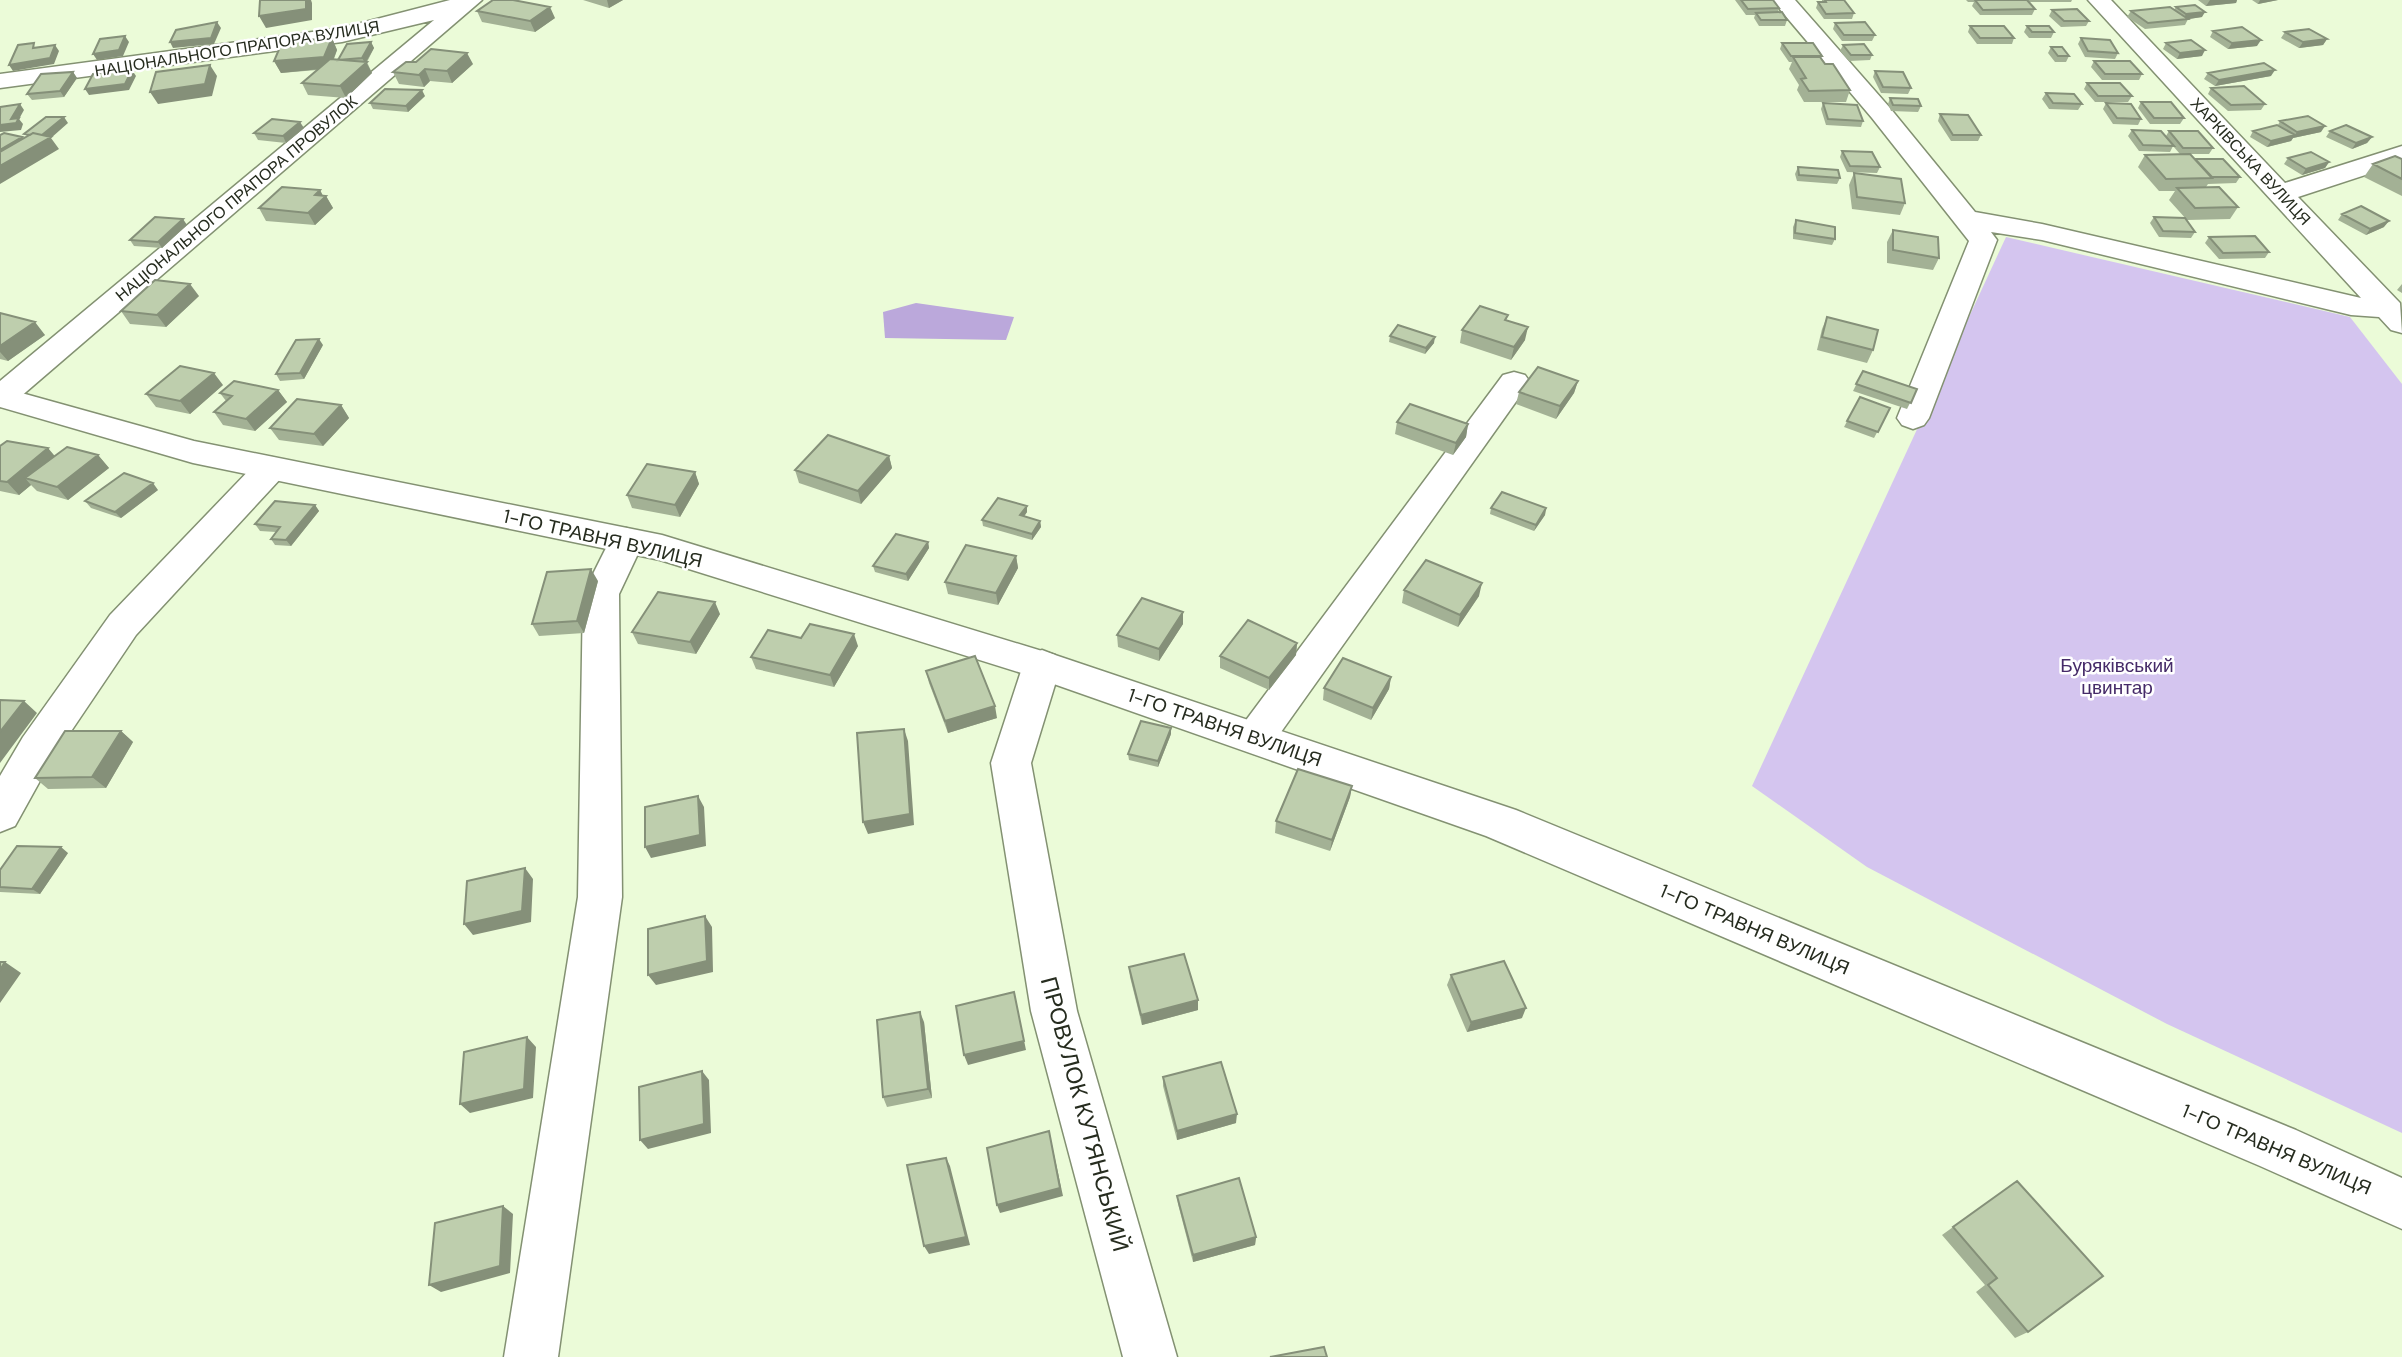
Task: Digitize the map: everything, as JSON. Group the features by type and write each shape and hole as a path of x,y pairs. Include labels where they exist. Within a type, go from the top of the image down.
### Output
{"street":[{"name":"НАЦІОНАЛЬНОГО ПРАПОРА ВУЛИЦЯ","path":"0,81 342,35 414,19 471,0"},
{"name":"НАЦІОНАЛЬНОГО ПРАПОРА ПРОВУЛОК","path":"0,397 471,0"},
{"path":"1783,0 1983,240 1913,418"},
{"name":"ХАРКІВСЬКА ВУЛИЦЯ","path":"2099,0 2396,316"},
{"path":"2282,192 2402,154"},
{"path":"1966,219 2042,232 2396,316"},
{"path":"1255,738 1514,382"},
{"name":"1-ГО ТРАВНЯ ВУЛИЦЯ","path":"0,397 193,452 662,548 1042,664 1501,822 2278,1148 2402,1204"},
{"path":"0,814 37,750 123,625 271,468"},
{"path":"531,1357 600,897 601,594 626,541"},
{"name":"ПРОВУЛОК КУТЯНСЬКИЙ","path":"1042,664 1011,763 1054,1011 1150,1357"}],"green space":[{"name":"Буряківський цвинтар","path":"2006,237 2350,317 2402,384 2402,1133 2167,1024 1867,867 1752,786"}],"shaded area":[{"path":"916,303 1014,317 1006,340 885,338 883,312"}],"building":[{"path":"260,0 306,0 306,9 259,16"},
{"path":"493,0 513,0 550,7 530,21 477,11"},
{"path":"1741,0 1773,0 1779,8 1748,9"},
{"path":"1825,0 1844,0 1854,13 1826,14 1818,2 1826,2"},
{"path":"1975,0 2027,0 2035,9 1983,10"},
{"path":"2195,5 2205,12 2186,14 2176,7"},
{"path":"2170,7 2188,19 2148,23 2131,11"},
{"path":"2077,9 2089,21 2064,21 2052,10"},
{"path":"1782,12 1787,20 1761,20 1756,13"},
{"path":"217,22 211,38 170,42 176,30"},
{"path":"1865,22 1875,35 1844,35 1835,23"},
{"path":"1970,26 2004,26 2014,38 1980,38"},
{"path":"2027,26 2049,26 2054,32 2032,32"},
{"path":"2242,27 2261,40 2232,43 2213,31"},
{"path":"2309,29 2327,39 2303,42 2285,32"},
{"path":"125,36 119,50 93,54 100,39"},
{"path":"332,38 324,57 274,61 280,47 295,46 296,41"},
{"path":"2081,38 2110,40 2118,53 2088,51"},
{"path":"2191,40 2205,50 2180,53 2166,43"},
{"path":"371,42 362,58 338,60 347,44"},
{"path":"34,43 33,48 55,45 50,58 9,65 18,45"},
{"path":"1782,43 1813,43 1822,56 1791,56"},
{"path":"1864,44 1872,55 1851,55 1843,45"},
{"path":"2051,47 2062,47 2069,56 2058,56"},
{"path":"431,49 467,53 447,71 425,69 419,75 393,72 406,62 416,62"},
{"path":"1793,57 1820,57 1825,64 1833,64 1850,90 1809,91 1801,79 1806,78"},
{"path":"330,59 367,62 340,86 302,83"},
{"path":"2094,61 2130,61 2142,74 2105,74"},
{"path":"2264,63 2275,70 2219,80 2208,73"},
{"path":"210,65 205,84 150,92 156,72"},
{"path":"132,70 125,84 85,89 93,74"},
{"path":"1875,71 1903,72 1911,88 1883,87"},
{"path":"73,72 60,91 27,94 41,74"},
{"path":"2087,83 2120,83 2132,96 2098,96"},
{"path":"2244,86 2265,104 2231,105 2211,88"},
{"path":"385,89 422,90 406,106 370,103"},
{"path":"2046,93 2074,94 2082,104 2053,103"},
{"path":"1890,98 1918,99 1921,106 1893,105"},
{"path":"2141,102 2171,102 2184,118 2154,118"},
{"path":"1823,103 1857,105 1863,121 1828,119"},
{"path":"2106,103 2131,104 2141,119 2117,118"},
{"path":"20,104 11,119 19,118 16,123 0,125 0,107"},
{"path":"1940,114 1968,115 1981,135 1953,135"},
{"path":"2308,116 2325,126 2297,132 2280,121"},
{"path":"46,117 64,117 42,135 24,134"},
{"path":"272,119 300,122 283,136 254,133"},
{"path":"2277,125 2295,135 2271,141 2253,131"},
{"path":"2346,125 2372,137 2356,143 2330,131"},
{"path":"2132,130 2161,131 2174,146 2143,145"},
{"path":"2169,131 2198,131 2213,148 2183,148"},
{"path":"4,133 22,137 0,150 0,135"},
{"path":"33,133 51,137 0,166 0,152"},
{"path":"1842,151 1872,152 1880,167 1850,166"},
{"path":"2311,152 2329,162 2306,169 2288,158"},
{"path":"2190,154 2212,178 2166,179 2145,155"},
{"path":"2395,156 2402,159 2402,179 2373,164"},
{"path":"2195,159 2223,159 2240,177 2212,177"},
{"path":"1798,167 1838,170 1840,178 1799,175"},
{"path":"1854,173 1901,179 1905,203 1857,197"},
{"path":"282,187 320,190 315,195 326,196 308,213 259,208"},
{"path":"2219,187 2238,207 2195,208 2177,188"},
{"path":"2361,206 2389,221 2370,229 2342,214"},
{"path":"155,217 183,219 158,242 130,240"},
{"path":"2154,217 2185,218 2195,232 2163,231"},
{"path":"1796,220 1835,227 1835,239 1795,233"},
{"path":"1893,230 1938,237 1939,258 1893,250"},
{"path":"2255,236 2269,252 2223,253 2209,237"},
{"path":"155,280 190,284 157,315 121,311"},
{"path":"1480,306 1508,315 1505,320 1528,327 1514,347 1462,330"},
{"path":"0,313 35,322 0,346"},
{"path":"1827,317 1878,330 1873,350 1822,337"},
{"path":"1398,325 1435,337 1426,348 1390,336"},
{"path":"319,339 300,373 276,374 296,340"},
{"path":"180,366 214,373 180,401 146,394"},
{"path":"1538,367 1578,381 1560,406 1519,392"},
{"path":"1863,371 1917,389 1911,403 1856,384"},
{"path":"234,381 278,390 246,419 214,412 232,396 220,393"},
{"path":"1860,397 1890,408 1878,432 1847,421"},
{"path":"297,399 341,405 314,434 270,428"},
{"path":"1410,404 1468,424 1456,443 1397,422"},
{"path":"828,435 889,456 858,491 795,470"},
{"path":"7,441 48,448 7,482 0,481 0,446"},
{"path":"67,447 98,455 57,487 25,478"},
{"path":"647,464 695,472 675,505 627,495"},
{"path":"124,473 153,483 115,512 85,501"},
{"path":"1502,492 1546,508 1536,525 1491,508"},
{"path":"998,498 1027,506 1020,515 1040,521 1032,534 982,520"},
{"path":"275,501 315,505 286,540 271,539 280,527 255,524"},
{"path":"896,534 928,542 906,574 873,566"},
{"path":"966,545 1016,556 996,593 945,582"},
{"path":"1426,560 1482,583 1460,615 1404,590"},
{"path":"591,569 577,621 532,624 547,572"},
{"path":"658,592 715,602 690,642 632,632"},
{"path":"1142,598 1183,612 1159,649 1117,635"},
{"path":"1248,620 1297,643 1269,678 1220,656"},
{"path":"810,624 854,634 830,675 751,657 768,630 801,638"},
{"path":"975,656 995,706 945,721 926,671"},
{"path":"1343,658 1391,677 1373,708 1324,688"},
{"path":"0,700 24,701 0,732"},
{"path":"1141,721 1171,728 1158,761 1128,754"},
{"path":"904,729 910,814 863,822 857,733"},
{"path":"65,731 121,731 92,777 35,778"},
{"path":"1298,769 1352,786 1332,840 1276,821"},
{"path":"698,796 700,835 645,847 645,807"},
{"path":"17,846 61,847 32,889 0,887 0,870"},
{"path":"525,868 522,911 464,924 467,881"},
{"path":"705,916 707,961 648,975 648,929"},
{"path":"1184,954 1198,1000 1141,1015 1129,967"},
{"path":"1504,961 1526,1008 1471,1022 1451,975"},
{"path":"1014,992 1024,1041 964,1055 956,1006"},
{"path":"920,1012 928,1089 883,1097 877,1020"},
{"path":"527,1037 524,1089 460,1104 464,1052"},
{"path":"1221,1062 1237,1114 1177,1131 1163,1077"},
{"path":"702,1071 704,1124 640,1140 639,1087"},
{"path":"1049,1131 1060,1188 997,1205 987,1148"},
{"path":"946,1158 966,1237 924,1246 907,1165"},
{"path":"1239,1178 1256,1237 1193,1255 1177,1196"},
{"path":"2017,1181 2103,1276 2028,1332 1988,1285 1997,1278 1953,1227"},
{"path":"503,1206 500,1266 429,1285 435,1223"},
{"path":"1324,1347 1327,1357 1270,1357"}]}
